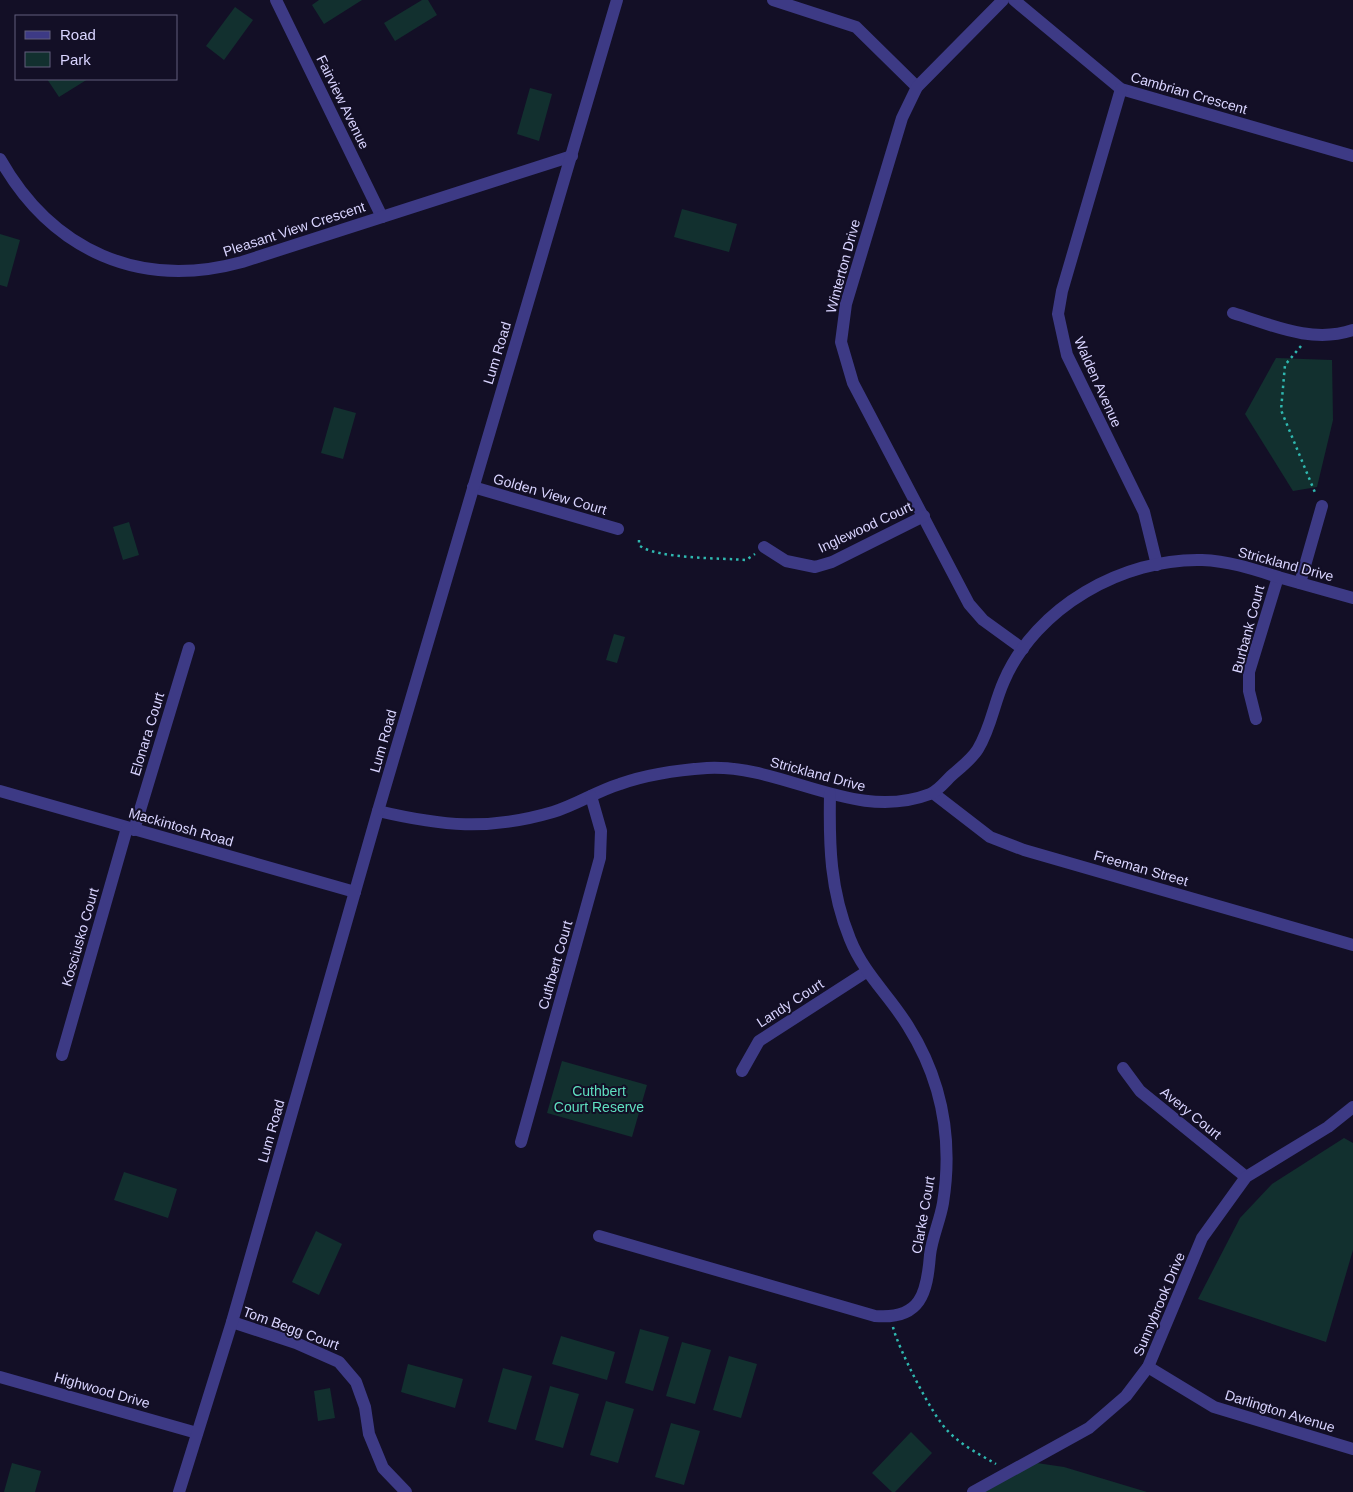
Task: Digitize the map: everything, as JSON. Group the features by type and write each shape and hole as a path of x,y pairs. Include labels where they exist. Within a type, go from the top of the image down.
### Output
{"street":[{"name":"Fairview Avenue","path":"276,0 382,217"},
{"name":"Lum Road","path":"179,1492 232,1322 378,811 617,0"},
{"path":"773,0 856,27 916,87"},
{"name":"Winterton Drive","path":"1003,0 916,87 902,118 846,304 842,342 853,383 969,604 983,620 1022,649"},
{"name":"Cambrian Crescent","path":"1014,0 1121,89 1353,156"},
{"name":"Walden Avenue","path":"1121,89 1062,291 1058,314 1067,355 1144,512 1157,565"},
{"name":"Pleasant View Crescent","path":"0,160 32,205 61,232 101,256 122,264 144,269 172,270 224,267 572,156"},
{"path":"1232,313 1311,336 1339,335 1353,330"},
{"name":"Golden View Court","path":"473,487 618,529"},
{"path":"1300,583 1322,506"},
{"name":"Inglewood Court","path":"764,547 786,562 815,567 832,562 924,516"},
{"name":"Strickland Drive","path":"378,811 418,820 462,826 517,821 556,811 620,783 663,772 710,768 753,771 830,794 868,803 903,801 933,793 978,751 989,727 1004,681 1022,649 1052,617 1088,589 1124,574 1157,565 1203,560 1246,566 1353,598"},
{"name":"Burbank Court","path":"1256,719 1249,691 1250,672 1278,577"},
{"name":"Elonara Court","path":"130,829 189,648"},
{"name":"Mackintosh Road","path":"0,791 355,892"},
{"name":"Freeman Street","path":"933,793 990,837 1024,850 1353,945"},
{"name":"Clarke Court","path":"830,794 829,855 838,904 850,939 866,972 897,1009 921,1047 936,1083 944,1113 947,1162 942,1205 931,1249 927,1284 919,1302 905,1313 890,1317"},
{"name":"Cuthbert Court","path":"521,1142 600,858 601,831 591,796"},
{"name":"Kosciusko Court","path":"62,1055 130,829"},
{"name":"Landy Court","path":"742,1071 759,1041 866,972"},
{"name":"Avery Court","path":"1123,1068 1140,1091 1246,1176"},
{"name":"Sunnybrook Drive","path":"972,1492 1008,1471 1030,1462 1089,1428 1126,1396 1148,1367 1202,1238 1246,1176 1328,1128 1353,1107"},
{"path":"599,1236 851,1309 890,1317"},
{"name":"Tom Begg Court","path":"232,1322 296,1343 339,1362 356,1382 365,1408 369,1434 383,1468 406,1492"},
{"name":"Darlington Avenue","path":"1148,1367 1214,1407 1353,1449"},
{"name":"Highwood Drive","path":"0,1377 197,1433"}],"path":[{"path":"1311,336 1285,364 1281,410 1322,506"},
{"path":"639,540 639,545 644,550 677,557 690,556 746,560 764,547"},
{"path":"890,1317 897,1343 933,1410 946,1429 974,1451 1008,1471"}],"green space":[{"path":"319,0 362,0 324,24 312,5"},
{"path":"422,0 428,0 437,15 395,41 384,23"},
{"path":"235,7 253,20 224,60 206,46"},
{"path":"48,80 86,80 59,97"},
{"path":"530,88 552,94 539,141 517,134"},
{"path":"682,209 737,224 729,252 674,237"},
{"path":"0,234 20,240 7,287 0,285"},
{"path":"1276,358 1332,360 1333,420 1317,487 1293,491 1245,414"},
{"path":"334,407 356,413 343,459 321,453"},
{"path":"129,522 139,555 123,560 113,527"},
{"path":"614,634 625,637 617,663 606,660"},
{"name":"Cuthbert Court Reserve","path":"562,1061 647,1085 632,1137 547,1113"},
{"path":"1344,1138 1353,1143 1353,1250 1326,1342 1198,1299 1240,1218 1272,1184"},
{"path":"124,1172 177,1189 168,1218 114,1200"},
{"path":"316,1231 342,1244 319,1295 292,1282"},
{"path":"640,1329 669,1337 653,1391 625,1383"},
{"path":"561,1336 615,1352 607,1380 552,1364"},
{"path":"682,1342 711,1350 695,1404 666,1396"},
{"path":"729,1356 757,1364 741,1418 713,1410"},
{"path":"408,1364 463,1379 455,1408 401,1392"},
{"path":"503,1368 532,1376 516,1430 488,1422"},
{"path":"550,1386 579,1394 563,1448 535,1440"},
{"path":"330,1388 335,1418 318,1421 314,1391"},
{"path":"606,1401 634,1409 618,1463 590,1455"},
{"path":"671,1423 700,1431 684,1485 655,1477"},
{"path":"911,1432 932,1453 895,1492 892,1492 872,1473"},
{"path":"1030,1462 1064,1467 1147,1492 974,1492"},
{"path":"12,1463 41,1471 35,1492 4,1492"}]}
